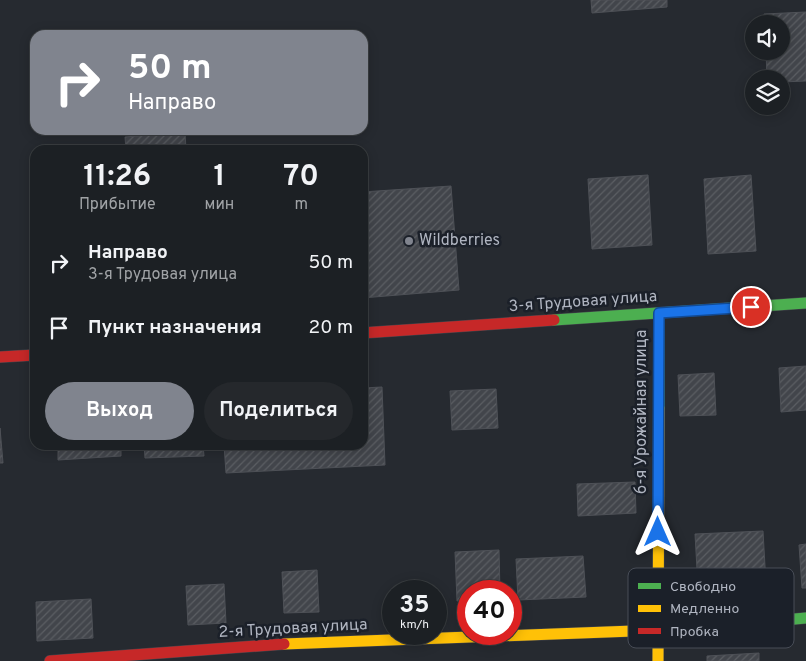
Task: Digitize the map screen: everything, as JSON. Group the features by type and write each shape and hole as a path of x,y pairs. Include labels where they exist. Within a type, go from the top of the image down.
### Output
{"street":[{"name":"3-я Трудовая улица","path":"368,333 806,303"},
{"name":"6-я Урожайная улица","path":"657,568 659,313"},
{"path":"0,357 30,355"},
{"name":"2-я Трудовая улица","path":"50,661 287,644 628,633"},
{"name":"6-я Урожайная улица","path":"658,648 658,661"}],"building":[{"path":"591,0 667,0 667,7 592,13"},
{"path":"806,12 806,81 790,82 790,70 767,70 766,60 790,60 790,15 764,14"},
{"path":"185,135 186,145 126,145 125,137"},
{"path":"648,175 652,245 592,249 588,179"},
{"path":"751,175 756,251 708,254 704,179"},
{"name":"Wildberries","path":"451,186 459,290 368,298 368,192"},
{"path":"806,366 806,410 781,412 779,368"},
{"path":"714,373 716,415 680,416 678,375"},
{"path":"382,387 385,465 226,473 224,450 368,450 368,388"},
{"path":"496,389 498,428 452,430 450,391"},
{"path":"0,428 3,463 0,463"},
{"path":"58,450 121,450 121,456 58,460"},
{"path":"144,450 203,450 204,456 145,458"},
{"path":"635,482 636,513 578,516 577,484"},
{"path":"763,531 765,568 697,568 695,534"},
{"path":"806,544 806,588 802,588 799,545"},
{"path":"499,550 500,580 457,580 457,601 455,552"},
{"path":"583,556 586,597 522,600 522,580 517,580 516,559"},
{"path":"317,570 319,612 284,613 282,572"},
{"path":"224,584 226,623 188,625 186,586"},
{"path":"91,599 93,638 37,641 36,602"},
{"path":"759,653 759,661 707,661 707,656"}],"traffic: fast":[{"path":"554,320 806,303"},
{"path":"659,313 659,408"},
{"path":"794,619 806,618"}],"traffic: slow":[{"path":"658,568 659,408"},
{"path":"284,644 628,631"},
{"path":"658,648 658,661"}],"traffic: jam":[{"path":"368,333 554,320"},
{"path":"0,357 30,355"},
{"path":"50,661 284,644"}],"place":[{"name":"Wildberries","path":"409,241"}],"route":[{"path":"658,532 659,313 751,307"}]}
